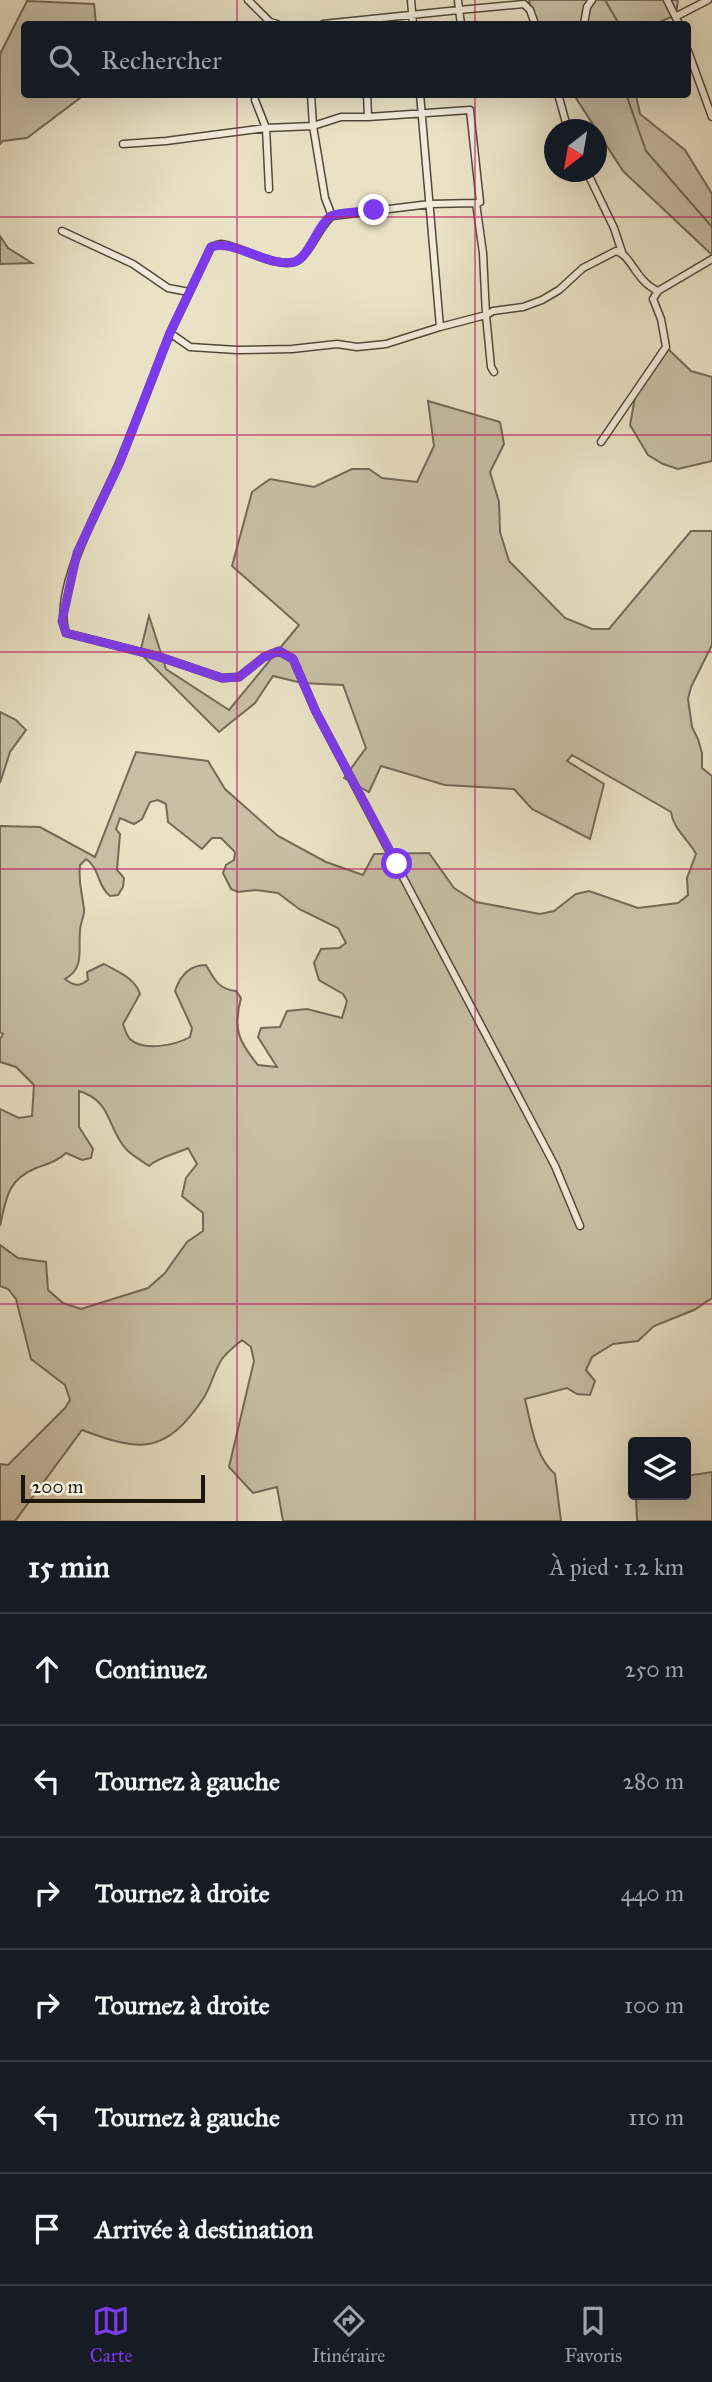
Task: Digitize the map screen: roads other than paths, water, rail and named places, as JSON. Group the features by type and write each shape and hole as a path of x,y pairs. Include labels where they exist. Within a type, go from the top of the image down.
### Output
{"street":[{"path":"248,0 269,21"},
{"path":"411,0 413,21"},
{"path":"458,0 460,21"},
{"path":"585,21 587,7 592,0"},
{"path":"667,0 678,21"},
{"path":"677,16 708,0"},
{"path":"369,21 524,4 530,10 534,21"},
{"path":"691,59 712,117"},
{"path":"311,98 325,198 332,216"},
{"path":"367,98 368,117"},
{"path":"420,98 440,327"},
{"path":"559,98 565,119"},
{"path":"255,100 266,128 269,189"},
{"path":"123,144 266,128 313,126 341,117 470,110 480,202 430,204 332,216 301,258 295,262 255,256 220,243 211,247 170,333 120,462 77,553 62,621 66,633 157,656 222,678 239,677 264,657 279,651 293,659 316,712 555,1166 580,1226"},
{"path":"592,182 614,228 622,252 647,286 658,291"},
{"path":"476,203 483,253 491,367 494,372"},
{"path":"62,231 133,264 168,288 189,292"},
{"path":"170,333 190,347 237,350 386,344 492,311 523,307 542,300 559,290 583,268 616,251 622,252"},
{"path":"601,442 666,347 661,319 653,299 658,291 712,259"}],"waterway":[{"path":"605,0 617,21"},
{"path":"627,98 646,151 712,227"}]}
